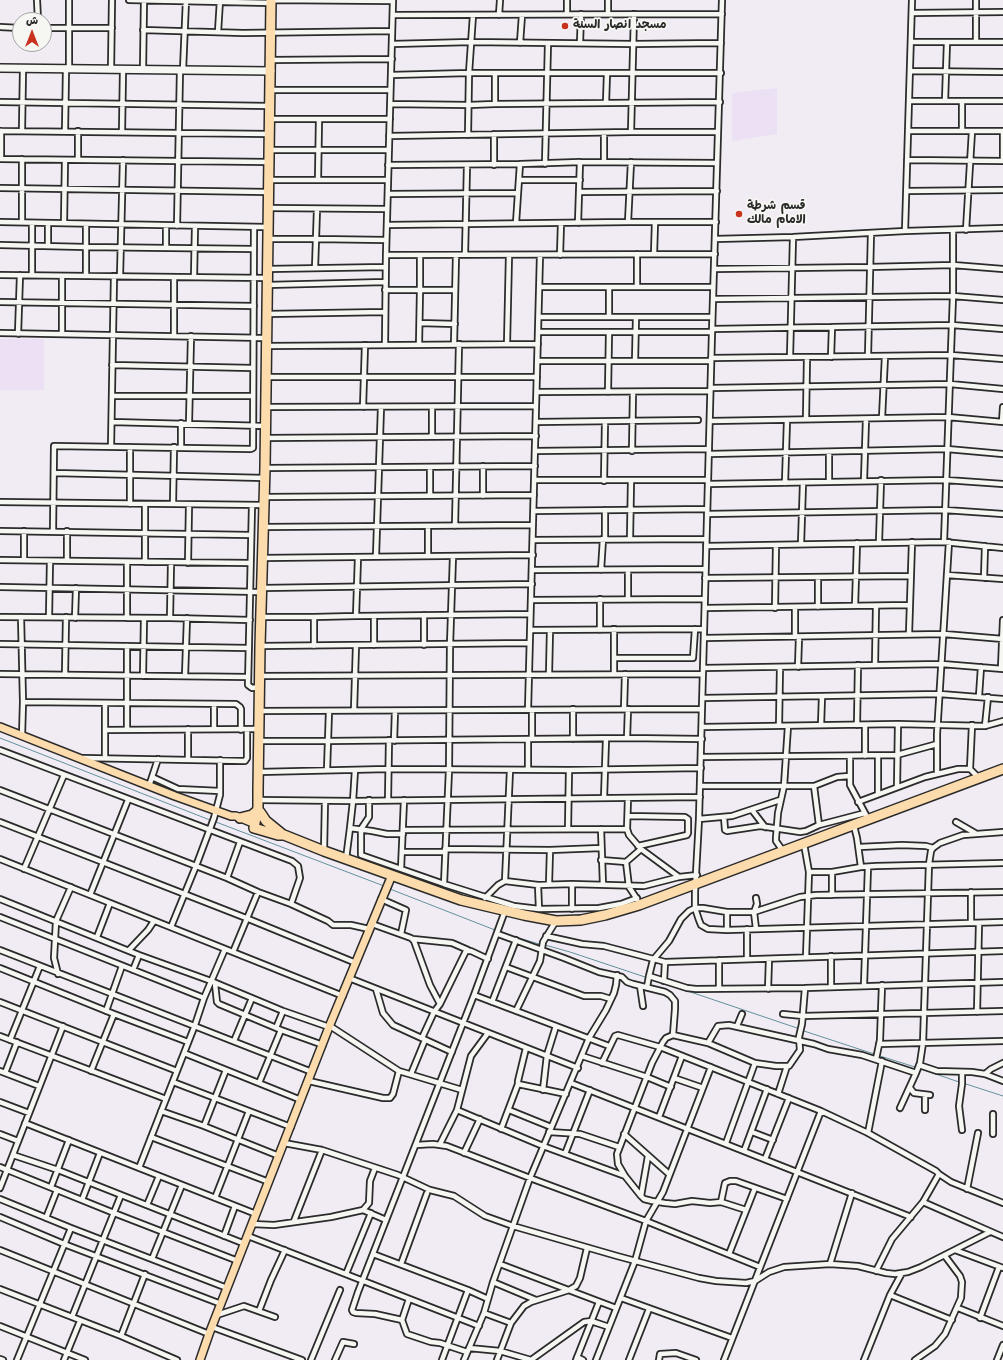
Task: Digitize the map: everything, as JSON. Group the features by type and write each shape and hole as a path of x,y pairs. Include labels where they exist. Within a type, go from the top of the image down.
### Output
{"highway":[{"path":"271,1 272,33 267,239 265,468 259,676 257,827 283,835 346,859 390,879 461,900 484,901 505,911 556,921 581,920 605,915 638,902 696,885 854,826 867,817 1003,770"},
{"path":"240,818 252,815 258,807"},
{"path":"258,807 266,820 283,835"}],"main road":[{"path":"0,727 149,786 240,818 257,827"},
{"path":"231,816 235,819 257,827"},
{"path":"200,1360 330,1026 390,879"}],"street":[{"path":"37,0 38,12"},
{"path":"65,131 70,0"},
{"path":"111,70 112,0"},
{"path":"129,0 393,0 384,345"},
{"path":"143,70 144,0"},
{"path":"499,15 500,0"},
{"path":"567,0 567,14"},
{"path":"608,0 608,14"},
{"path":"722,0 705,569 702,739 695,908 699,920 704,927 708,929 727,930 1003,922"},
{"path":"905,231 912,0"},
{"path":"976,0 976,41"},
{"path":"178,226 180,105 186,1"},
{"path":"218,32 219,1"},
{"path":"912,13 1003,12"},
{"path":"520,43 522,14"},
{"path":"580,43 581,14"},
{"path":"631,132 634,14"},
{"path":"393,15 722,14"},
{"path":"468,135 469,73 473,15"},
{"path":"0,27 12,28"},
{"path":"52,28 112,28"},
{"path":"143,30 272,33 392,31"},
{"path":"392,44 471,42 633,44 721,43"},
{"path":"911,42 1003,42"},
{"path":"945,101 948,42"},
{"path":"545,164 548,43"},
{"path":"271,60 392,59"},
{"path":"0,68 271,71"},
{"path":"22,130 23,69"},
{"path":"122,70 122,132"},
{"path":"910,71 1003,72"},
{"path":"391,75 469,73 720,73"},
{"path":"606,103 607,73"},
{"path":"495,74 495,104"},
{"path":"270,90 390,90"},
{"path":"910,101 1003,101"},
{"path":"0,102 270,106"},
{"path":"390,104 469,105 720,102"},
{"path":"962,102 962,132"},
{"path":"270,119 390,119"},
{"path":"318,180 319,119"},
{"path":"269,162 1,159 0,131 22,130 270,134"},
{"path":"907,160 1003,161 1003,131 908,131"},
{"path":"966,230 972,131"},
{"path":"78,132 78,160"},
{"path":"389,136 718,132"},
{"path":"604,133 604,162"},
{"path":"494,134 494,164"},
{"path":"269,150 389,150"},
{"path":"22,159 22,222"},
{"path":"64,224 66,189 65,160"},
{"path":"120,276 123,160"},
{"path":"388,165 545,164 580,162 718,163"},
{"path":"578,223 580,162"},
{"path":"628,222 631,162"},
{"path":"516,223 520,164"},
{"path":"465,255 467,165"},
{"path":"269,180 388,180"},
{"path":"519,180 580,180"},
{"path":"0,188 268,192"},
{"path":"907,191 1003,190"},
{"path":"580,192 717,191"},
{"path":"388,194 517,193"},
{"path":"268,208 387,209"},
{"path":"315,268 317,209"},
{"path":"0,222 268,228"},
{"path":"654,254 655,222"},
{"path":"387,225 465,223 716,222"},
{"path":"32,223 32,275"},
{"path":"48,223 48,246"},
{"path":"560,255 561,223"},
{"path":"86,224 86,275"},
{"path":"166,226 166,248"},
{"path":"194,277 195,227"},
{"path":"53,531 54,446 252,449 254,228"},
{"path":"715,239 1003,228"},
{"path":"937,774 937,744 947,575 945,510 954,265 953,230"},
{"path":"868,356 868,297 871,233"},
{"path":"790,357 793,237"},
{"path":"267,239 316,238 386,240"},
{"path":"0,244 86,247 254,249"},
{"path":"386,254 715,254"},
{"path":"637,254 637,287"},
{"path":"419,345 420,255"},
{"path":"455,526 459,377 455,324 456,255"},
{"path":"507,344 509,255"},
{"path":"528,770 530,739 529,643 533,555 540,255"},
{"path":"714,269 869,268 954,265 1003,269"},
{"path":"0,275 254,278 315,268 386,267"},
{"path":"18,334 20,275"},
{"path":"62,276 62,334"},
{"path":"111,447 114,276"},
{"path":"174,277 174,336"},
{"path":"267,277 385,282"},
{"path":"540,288 713,287"},
{"path":"609,288 609,317"},
{"path":"385,290 455,290"},
{"path":"713,299 953,296 1003,300"},
{"path":"0,302 254,306"},
{"path":"267,314 385,312"},
{"path":"539,317 712,317"},
{"path":"635,361 636,317"},
{"path":"420,323 455,324"},
{"path":"539,332 636,332 952,325 1003,329"},
{"path":"831,357 832,327"},
{"path":"608,392 609,332"},
{"path":"0,333 112,334 254,338 267,342 365,346 538,344"},
{"path":"189,423 191,336"},
{"path":"363,407 365,346"},
{"path":"538,361 711,360 790,357 951,355 1003,359"},
{"path":"882,418 885,356"},
{"path":"806,419 807,357"},
{"path":"112,365 253,368"},
{"path":"266,377 538,377"},
{"path":"537,392 633,392 950,384 1003,389"},
{"path":"632,451 633,392"},
{"path":"112,396 253,396"},
{"path":"266,407 536,406"},
{"path":"376,556 380,407"},
{"path":"432,407 432,436"},
{"path":"710,421 948,417 1003,422 1003,408"},
{"path":"864,480 866,419"},
{"path":"536,422 698,420"},
{"path":"785,483 787,420"},
{"path":"112,422 265,426"},
{"path":"604,481 605,422"},
{"path":"181,423 181,447"},
{"path":"265,438 536,436"},
{"path":"130,447 130,504"},
{"path":"173,504 174,448"},
{"path":"535,451 865,452 947,450 1003,454"},
{"path":"828,482 829,452"},
{"path":"483,496 484,466"},
{"path":"265,468 535,466"},
{"path":"430,467 430,496"},
{"path":"54,473 264,478"},
{"path":"535,480 803,483 864,480 946,480 1003,484"},
{"path":"630,539 631,480"},
{"path":"879,542 881,480"},
{"path":"801,544 803,483"},
{"path":"0,502 252,505 263,501 378,497 534,495"},
{"path":"145,504 145,562"},
{"path":"188,563 189,504"},
{"path":"252,505 248,677 249,687 259,687"},
{"path":"601,570 605,510"},
{"path":"534,511 631,510 803,512 945,510 1003,514"},
{"path":"263,527 533,525"},
{"path":"428,526 428,556"},
{"path":"0,531 251,534"},
{"path":"24,531 24,560"},
{"path":"67,531 67,561"},
{"path":"533,540 706,539"},
{"path":"909,634 912,542"},
{"path":"706,546 947,542 1003,548"},
{"path":"856,606 857,543"},
{"path":"775,608 776,545"},
{"path":"984,578 985,546"},
{"path":"262,558 533,555"},
{"path":"444,884 449,770 450,644 454,556"},
{"path":"356,616 358,557"},
{"path":"0,560 250,563"},
{"path":"49,617 50,561"},
{"path":"127,562 127,618"},
{"path":"170,618 171,563"},
{"path":"532,570 705,569"},
{"path":"628,570 628,599"},
{"path":"947,575 1003,579"},
{"path":"705,578 910,576"},
{"path":"818,577 818,607"},
{"path":"0,587 250,592 262,590 357,586 532,584"},
{"path":"75,618 76,588"},
{"path":"600,599 600,630"},
{"path":"531,600 705,599"},
{"path":"704,608 775,608 910,604"},
{"path":"875,665 876,606"},
{"path":"795,607 798,666"},
{"path":"261,617 530,614"},
{"path":"424,615 424,645"},
{"path":"374,616 374,645"},
{"path":"0,617 187,618 250,620"},
{"path":"65,674 66,617"},
{"path":"314,617 314,646"},
{"path":"21,618 23,702 22,736"},
{"path":"143,676 144,618"},
{"path":"186,676 187,618"},
{"path":"703,668 942,664 1002,669 1003,620"},
{"path":"614,629 614,674"},
{"path":"614,658 693,658 695,629"},
{"path":"530,630 704,629"},
{"path":"549,674 550,630"},
{"path":"704,638 944,634 1003,639"},
{"path":"260,646 529,643"},
{"path":"0,644 249,648"},
{"path":"354,710 356,645"},
{"path":"127,646 127,730"},
{"path":"857,725 858,665"},
{"path":"779,726 780,667"},
{"path":"979,696 981,667"},
{"path":"0,674 248,677"},
{"path":"625,674 627,738"},
{"path":"259,676 703,674"},
{"path":"703,698 940,694 1003,699"},
{"path":"822,696 822,726"},
{"path":"985,726 988,697"},
{"path":"23,702 236,704 240,706 241,730"},
{"path":"105,703 105,758"},
{"path":"214,704 214,730"},
{"path":"259,711 702,709"},
{"path":"327,770 329,710"},
{"path":"573,710 573,739"},
{"path":"388,800 388,769 395,711"},
{"path":"702,727 898,724 985,726 1003,721"},
{"path":"897,787 898,724"},
{"path":"865,725 865,756"},
{"path":"970,769 972,725"},
{"path":"784,852 776,841 776,828 780,800 784,786 788,726"},
{"path":"188,729 188,759"},
{"path":"106,730 259,729"},
{"path":"78,758 246,760 247,730"},
{"path":"259,740 391,741 627,738 702,739"},
{"path":"604,798 606,739"},
{"path":"701,757 897,755 937,744"},
{"path":"0,750 289,860 298,866 300,878 291,904"},
{"path":"724,817 725,830 727,831 754,826 800,832 819,825 867,817 851,789 850,756"},
{"path":"878,756 878,794"},
{"path":"149,786 158,759"},
{"path":"171,927 210,831 220,791 220,760"},
{"path":"258,772 388,769 569,770 701,768"},
{"path":"858,802 897,787 958,769 970,769 979,778"},
{"path":"346,859 355,770"},
{"path":"505,881 510,770"},
{"path":"568,829 569,770"},
{"path":"24,869 64,775"},
{"path":"700,786 814,786 837,777 850,776"},
{"path":"152,777 178,789 220,791"},
{"path":"814,786 819,825"},
{"path":"0,790 227,878 258,892 291,904 335,925 371,926 401,934 413,939 452,943 488,959"},
{"path":"258,807 325,801 369,800 700,797"},
{"path":"628,798 627,829 629,835 639,848 679,877"},
{"path":"90,895 128,800"},
{"path":"369,800 369,817 361,829 361,855 444,884 484,901 539,909 599,908 638,902 630,886 626,862"},
{"path":"401,869 404,832 404,800"},
{"path":"699,819 732,816 780,800"},
{"path":"324,851 325,801"},
{"path":"752,810 764,827"},
{"path":"626,862 639,848 687,835 688,833 688,819 685,817 628,816"},
{"path":"0,822 246,918 356,963"},
{"path":"956,822 975,833"},
{"path":"854,826 859,847 861,867"},
{"path":"350,828 387,834 447,830 627,829"},
{"path":"601,829 603,885"},
{"path":"900,1108 919,1066 922,1044 930,864 933,848 952,838 975,833 1003,832"},
{"path":"227,878 240,842"},
{"path":"804,844 809,872 806,957"},
{"path":"859,847 902,845 926,846 933,848"},
{"path":"403,852 601,848"},
{"path":"550,850 550,884"},
{"path":"0,859 343,996"},
{"path":"602,860 626,862"},
{"path":"809,872 832,872 861,867 1003,863"},
{"path":"864,985 868,867"},
{"path":"832,872 832,895"},
{"path":"484,901 498,885 505,881 538,885 572,884 644,886 679,877 697,875"},
{"path":"572,884 572,908"},
{"path":"538,885 539,909"},
{"path":"58,974 54,958 56,921 71,887"},
{"path":"232,952 258,892"},
{"path":"971,892 971,923"},
{"path":"647,987 653,960 669,941 686,914 695,908 711,908 727,912 754,912 792,899 807,896 1003,892"},
{"path":"756,898 754,912 756,929"},
{"path":"0,899 283,1011 330,1026 400,1071 440,1082 462,1090"},
{"path":"381,899 406,910 401,934"},
{"path":"97,937 110,903"},
{"path":"402,1320 375,1314 353,1312 352,1310 498,934 505,911"},
{"path":"727,912 727,930"},
{"path":"0,917 204,998"},
{"path":"129,950 148,930 154,921"},
{"path":"516,1011 540,961 542,944 556,921"},
{"path":"976,1012 979,923"},
{"path":"747,929 747,959"},
{"path":"498,934 599,972 617,975 622,977 627,982 665,992 670,995 674,1001 675,1009 673,1035"},
{"path":"546,936 582,944 604,946 665,962 1003,951"},
{"path":"413,939 430,985 440,1004"},
{"path":"492,1002 516,940"},
{"path":"139,1168 195,1025 204,998 213,983 225,949"},
{"path":"0,950 58,974 195,1025 312,1072"},
{"path":"411,1074 434,1012 440,1004 464,953 468,950"},
{"path":"133,970 140,955"},
{"path":"831,956 831,986"},
{"path":"768,989 769,958"},
{"path":"719,960 719,988"},
{"path":"664,981 665,962"},
{"path":"10,1040 40,966"},
{"path":"106,1011 122,966"},
{"path":"506,967 584,996 601,996 611,999"},
{"path":"0,968 188,1042"},
{"path":"464,1360 484,1313 493,1282 530,1178 578,1068 589,1038 611,999 616,985 617,975"},
{"path":"649,976 691,989 768,989 925,983 1003,982"},
{"path":"349,978 578,1068"},
{"path":"213,983 217,1002 226,1007 281,1030 323,1044"},
{"path":"868,1133 879,1060 882,985"},
{"path":"640,986 643,1006"},
{"path":"746,1210 721,1202 692,1202 675,1204 648,1200 641,1196 625,1176 618,1164 617,1159 619,1147 646,1077 660,1047 666,1038 673,1035 708,1043 755,1063 787,1066 791,1065 800,1050 799,1040 803,1016 805,988"},
{"path":"376,989 383,1013 389,1021 401,1030 452,1052"},
{"path":"474,995 609,1046"},
{"path":"234,1041 252,998"},
{"path":"0,1002 177,1071"},
{"path":"276,1028 283,1011"},
{"path":"783,1014 803,1016 1003,1011"},
{"path":"91,1071 114,1014"},
{"path":"737,1026 742,1014"},
{"path":"708,1043 716,1028 720,1025 737,1026 799,1040 828,1049 859,1054 916,1073"},
{"path":"0,1188 63,1026"},
{"path":"543,1090 547,1056 556,1026"},
{"path":"259,1083 281,1030"},
{"path":"440,1144 457,1110 471,1056 488,1033"},
{"path":"602,1063 613,1038 618,1035 660,1047 821,1111 868,1133 933,1168 951,1182 1003,1203"},
{"path":"0,1036 166,1100"},
{"path":"879,1044 1003,1041"},
{"path":"5,1073 17,1042"},
{"path":"502,1129 518,1084 526,1048"},
{"path":"184,1053 301,1100"},
{"path":"582,1056 646,1077 671,1087"},
{"path":"659,1117 682,1056"},
{"path":"726,1143 755,1063"},
{"path":"985,1074 991,1068 1003,1063"},
{"path":"778,1094 787,1066"},
{"path":"919,1066 937,1071 985,1074 1003,1081"},
{"path":"596,1360 635,1261 646,1221 663,1192 711,1068"},
{"path":"204,1126 226,1070"},
{"path":"0,1071 39,1086"},
{"path":"309,1081 383,1098 390,1098 393,1094 400,1071"},
{"path":"962,1072 959,1106 962,1130"},
{"path":"674,1078 703,1088"},
{"path":"173,1082 291,1127"},
{"path":"571,1083 798,1171 911,1217"},
{"path":"518,1084 566,1094"},
{"path":"910,1088 914,1093 928,1095 925,1110"},
{"path":"566,1154 590,1090"},
{"path":"744,1151 767,1090"},
{"path":"765,1159 789,1098"},
{"path":"0,1102 29,1113"},
{"path":"457,1110 543,1146 625,1176"},
{"path":"509,1110 551,1127"},
{"path":"161,1111 204,1126 279,1156"},
{"path":"215,1198 249,1111"},
{"path":"724,1360 821,1111"},
{"path":"993,1114 993,1134"},
{"path":"464,1153 480,1120"},
{"path":"25,1123 256,1214"},
{"path":"549,1132 586,1135 619,1147"},
{"path":"752,1132 773,1140"},
{"path":"967,1189 978,1133"},
{"path":"0,1134 18,1141"},
{"path":"624,1134 669,1174"},
{"path":"151,1137 226,1167 269,1182"},
{"path":"50,1187 69,1140"},
{"path":"284,1143 322,1150 403,1177 430,1190 459,1199 485,1216 513,1226 587,1248 699,1278 716,1281 741,1283 754,1281 769,1272 784,1267 830,1264 858,1266 886,1273 902,1273 915,1270 990,1232"},
{"path":"416,1145 440,1144 646,1221 760,1267"},
{"path":"294,1221 322,1150"},
{"path":"82,1200 100,1153"},
{"path":"13,1155 58,1170 245,1244"},
{"path":"641,1196 648,1156"},
{"path":"0,1167 238,1261"},
{"path":"363,1210 369,1203 370,1181 375,1168"},
{"path":"876,1271 888,1245 923,1202 939,1174"},
{"path":"147,1205 159,1176"},
{"path":"721,1202 724,1186 727,1182 736,1181 787,1199"},
{"path":"152,1259 182,1185"},
{"path":"728,1254 755,1188"},
{"path":"46,1218 57,1190"},
{"path":"401,1264 427,1193"},
{"path":"830,1264 852,1193"},
{"path":"72,1317 121,1195"},
{"path":"0,1199 103,1241 228,1288"},
{"path":"923,1202 1003,1237"},
{"path":"224,1236 235,1206"},
{"path":"252,1224 274,1225 331,1217 363,1210 386,1220"},
{"path":"346,1274 370,1213"},
{"path":"0,1217 64,1244 221,1304"},
{"path":"17,1360 71,1228"},
{"path":"248,1236 479,1326"},
{"path":"497,1360 511,1323 524,1306 536,1300 573,1288 579,1282 587,1248"},
{"path":"0,1250 134,1303 302,1360"},
{"path":"259,1311 285,1250"},
{"path":"955,1250 1002,1267 980,1318"},
{"path":"373,1254 488,1299"},
{"path":"915,1360 935,1346 944,1334 958,1308 961,1298 962,1282 956,1270 945,1256"},
{"path":"500,1264 616,1308"},
{"path":"864,1360 890,1295 902,1273"},
{"path":"121,1336 145,1274"},
{"path":"493,1282 536,1300"},
{"path":"0,1289 121,1336 177,1360"},
{"path":"311,1360 340,1290"},
{"path":"442,1360 468,1290"},
{"path":"890,1295 952,1320"},
{"path":"621,1298 732,1338"},
{"path":"409,1299 402,1320 407,1334 431,1342 468,1350 500,1351 530,1360 580,1324 592,1321 609,1328"},
{"path":"583,1360 576,1359 599,1302"},
{"path":"217,1314 244,1306 275,1317"},
{"path":"958,1308 1003,1326"},
{"path":"629,1360 649,1309"},
{"path":"484,1313 511,1323"},
{"path":"64,1360 80,1321"},
{"path":"0,1326 85,1360"},
{"path":"335,1360 342,1342 354,1344"},
{"path":"997,1360 1002,1349"},
{"path":"659,1360 660,1354 676,1353 696,1360"},
{"path":"158,1360 161,1354"}],"shaded area":[{"path":"777,88 777,134 732,141 732,93"},
{"path":"0,339 44,339 44,390 0,390"}],"waterway":[{"path":"0,738 210,820"},
{"path":"216,822 384,886"},
{"path":"390,889 495,930"},
{"path":"502,933 539,944"},
{"path":"545,945 645,977"},
{"path":"652,979 797,1028"},
{"path":"804,1031 874,1054"},
{"path":"880,1056 915,1067"},
{"path":"921,1069 959,1082"},
{"path":"966,1084 1003,1096"}],"place":[{"name":"مسجد انصار السنة","path":"565,26"},
{"name":"قسم شرطة الامام مالك","path":"739,214"}]}
